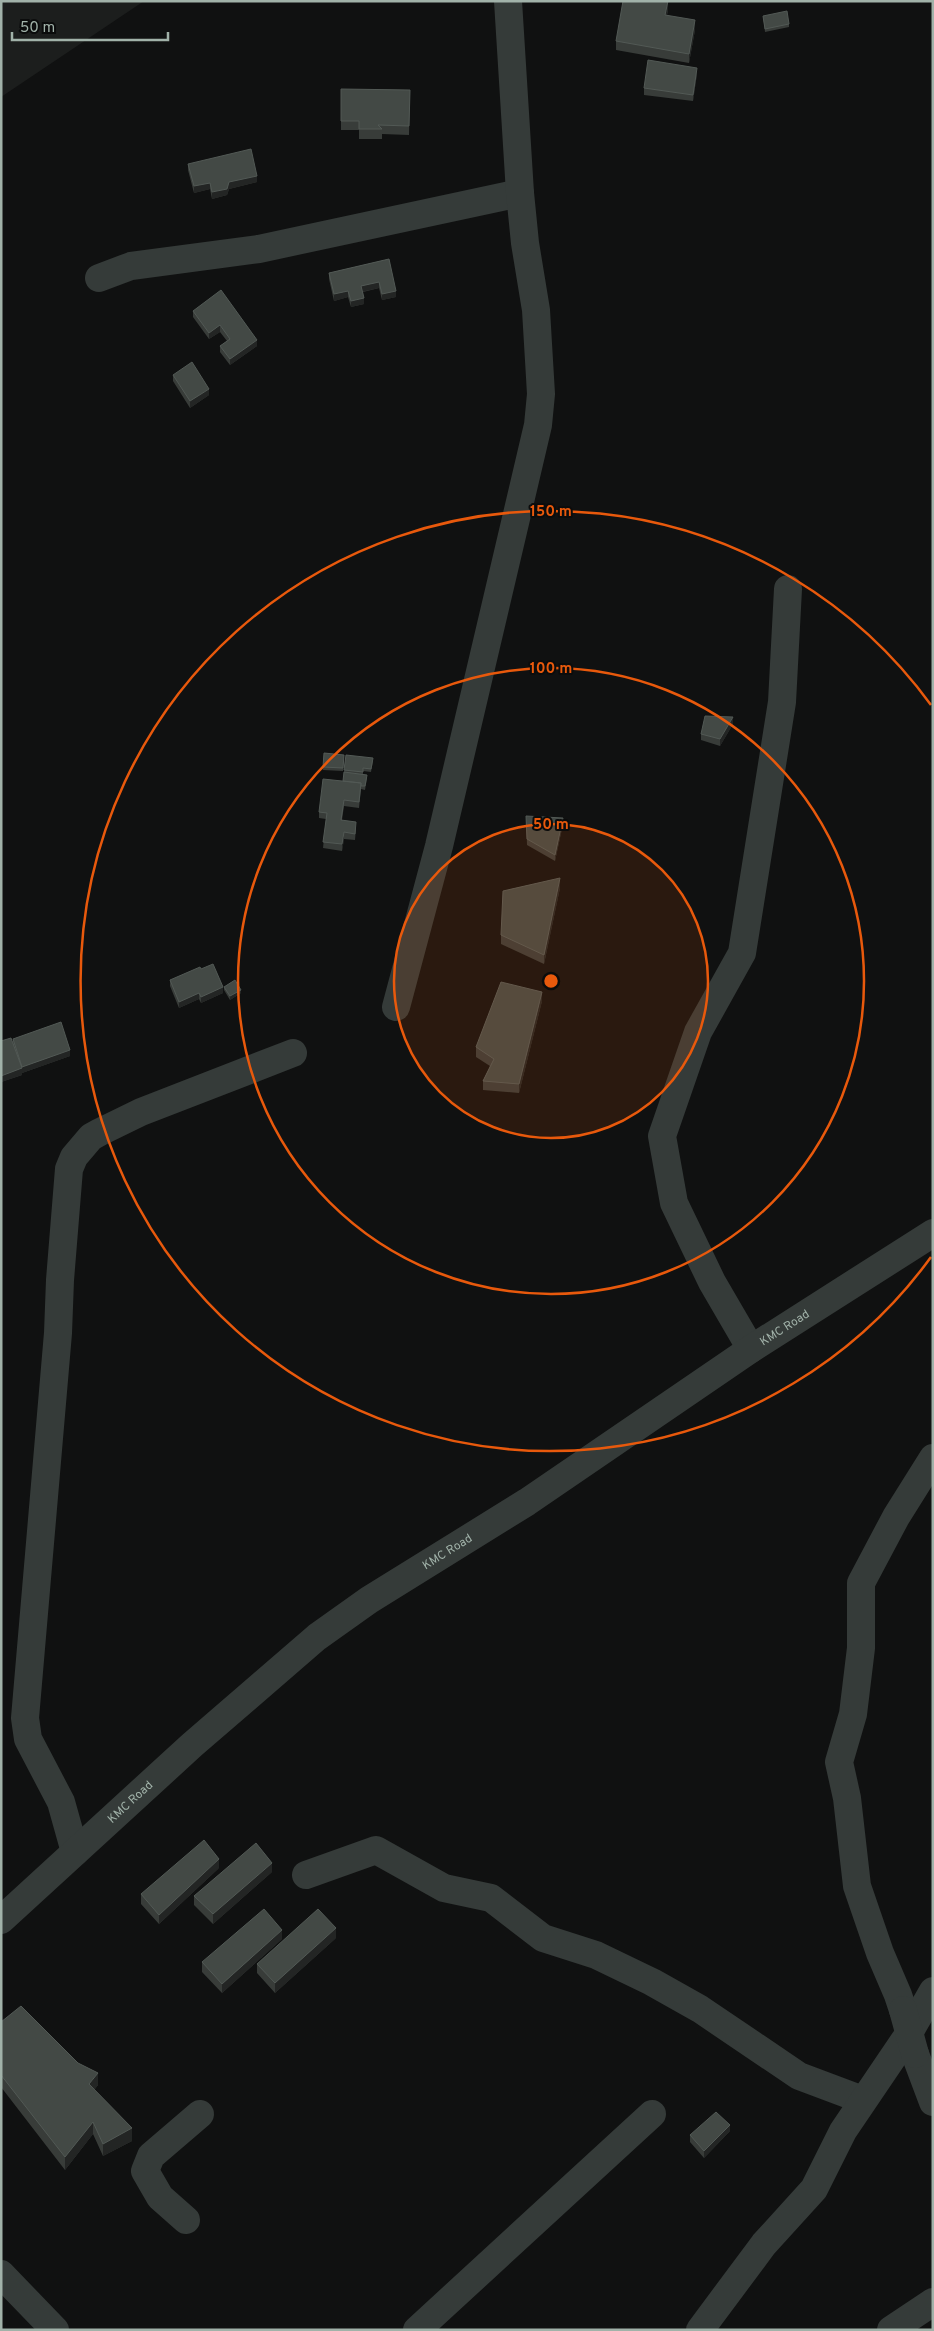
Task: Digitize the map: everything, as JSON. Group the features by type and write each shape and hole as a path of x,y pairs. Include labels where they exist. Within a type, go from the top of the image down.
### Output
{"street":[{"path":"396,1007 440,846 538,425 540,386 536,310 525,243 520,193 508,1"},
{"path":"99,278 131,266 259,249 520,193"},
{"path":"751,1349 712,1282 674,1203 662,1136 698,1032 742,953 782,702 788,589"},
{"path":"75,1852 61,1802 28,1739 25,1718 58,1334 60,1280 69,1169 74,1157 91,1137 100,1132 141,1112 293,1053"},
{"name":"KMC Road","path":"1,1920 192,1745 317,1637 369,1600 527,1502 751,1349 933,1234"},
{"path":"933,1458 896,1517 861,1583 860,1658 853,1714 839,1762 847,1798 857,1886 933,2102"},
{"path":"306,1875 376,1850 444,1888 491,1898 543,1938 596,1955 652,1982 700,2009 799,2076 863,2100"},
{"path":"700,2330 764,2244 814,2189 843,2132 906,2038 933,1991"},
{"path":"186,2220 160,2197 145,2171 151,2156 200,2114"},
{"path":"417,2330 652,2114"},
{"path":"1,2274 55,2330"},
{"path":"891,2330 933,2302"}],"shaded area":[{"path":"1,1 144,1 1,97"}],"building":[{"path":"623,1 668,1 665,15 695,20 689,54 616,41"},
{"path":"787,11 789,24 765,29 763,16"},
{"path":"648,60 697,68 693,95 644,88"},
{"path":"341,89 410,90 409,126 378,125 382,129 359,129 359,121 341,121"},
{"path":"251,149 257,176 229,182 227,189 212,192 210,183 194,186 188,164"},
{"path":"389,259 396,291 382,294 379,282 361,286 364,298 351,301 348,291 334,294 329,273"},
{"path":"221,290 257,340 230,359 220,346 230,339 220,325 209,333 193,311"},
{"path":"192,362 209,389 190,401 173,375"},
{"path":"705,716 733,717 720,739 701,734"},
{"path":"324,753 344,755 343,768 323,767"},
{"path":"346,755 373,758 371,769 363,768 363,772 344,770"},
{"path":"344,772 367,775 365,786 361,786 361,783 343,781"},
{"path":"323,779 361,783 359,802 344,800 341,820 356,822 355,834 344,832 342,844 323,842 327,813 319,812"},
{"path":"526,816 563,818 555,855 527,839"},
{"path":"560,878 544,955 501,935 503,891"},
{"path":"213,964 223,987 201,997 199,993 179,1002 170,980 200,967 201,969"},
{"path":"235,980 241,990 230,996 224,987"},
{"path":"501,982 542,992 519,1084 483,1081 494,1059 476,1047"},
{"path":"61,1022 70,1050 22,1067 13,1039"},
{"path":"11,1038 22,1068 1,1076 1,1041"},
{"path":"204,1840 219,1859 159,1915 141,1894"},
{"path":"256,1843 272,1863 213,1914 194,1896"},
{"path":"264,1909 282,1930 222,1984 202,1962"},
{"path":"318,1909 336,1928 275,1983 257,1964"},
{"path":"21,2006 78,2063 98,2073 89,2084 132,2128 103,2144 93,2122 65,2157 1,2075 1,2022"},
{"path":"716,2112 730,2125 704,2151 690,2135"}]}
